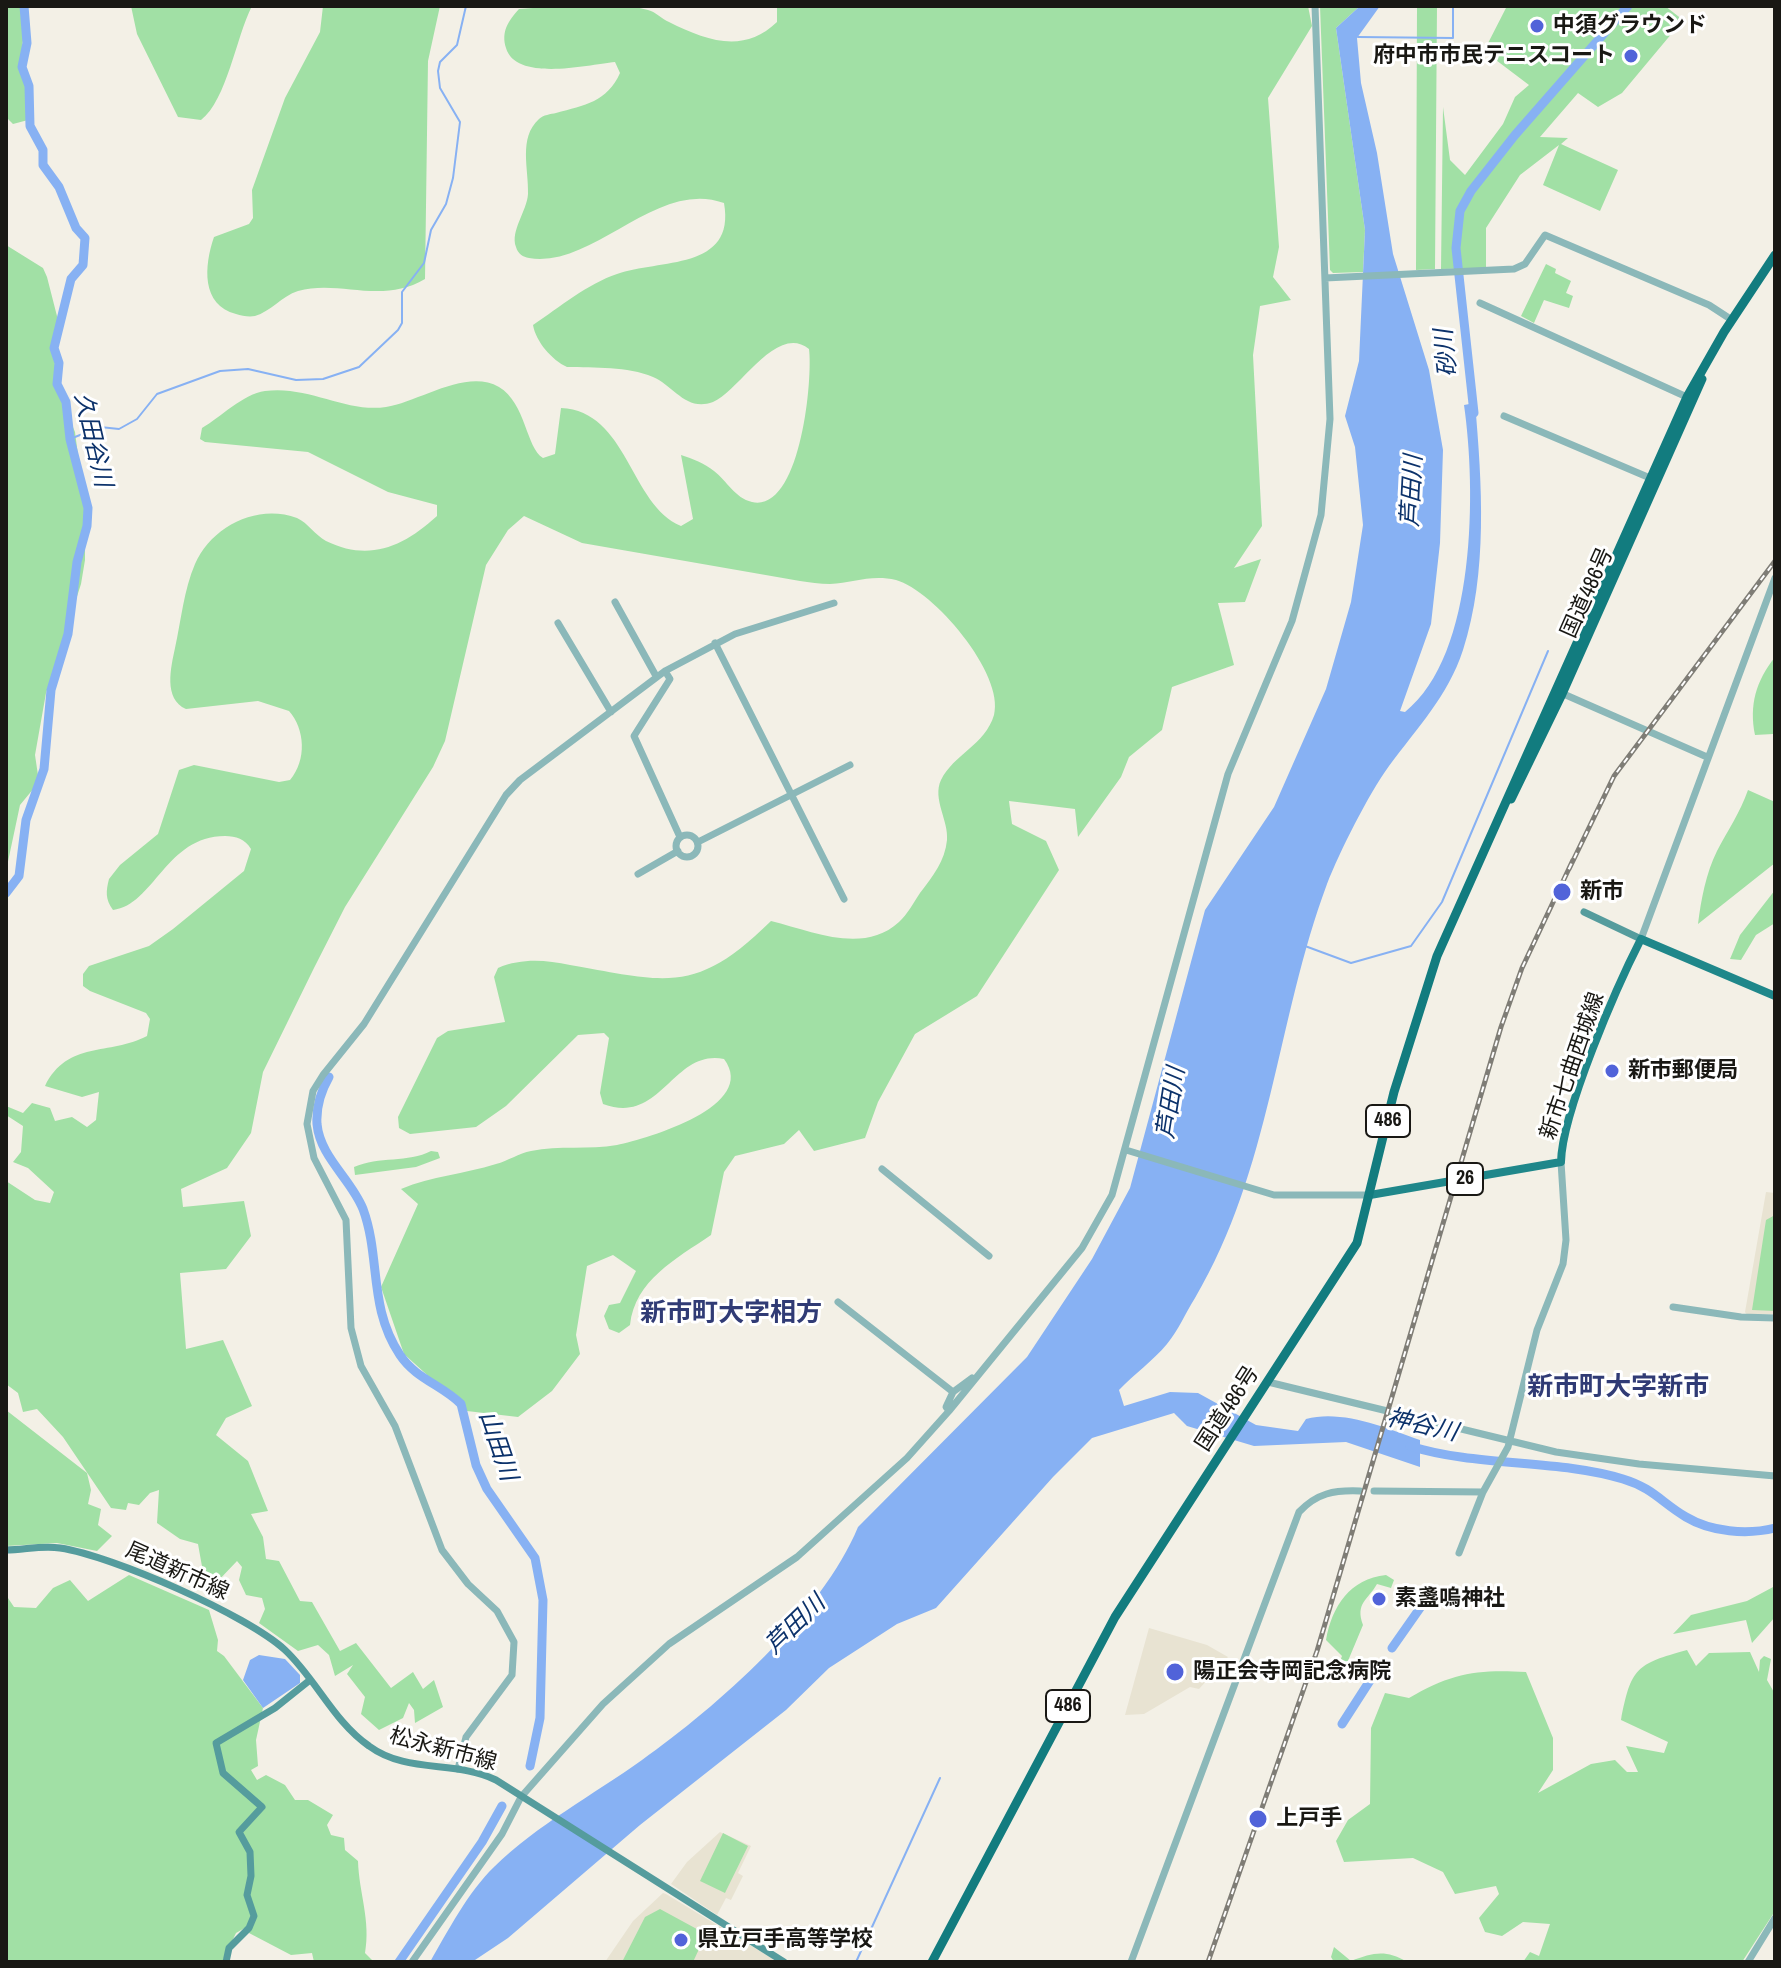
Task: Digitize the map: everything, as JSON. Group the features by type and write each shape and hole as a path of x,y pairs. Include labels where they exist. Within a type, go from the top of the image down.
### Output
{"highway":[{"name":"国道486号","path":"932,1962 1115,1617 1357,1243 1422,994 1484,847 1714,349 1775,255"},
{"name":"国道486号","path":"1558,692 1650,478 1691,399"}],"main road":[{"path":"1584,912 1775,996"},
{"name":"新市七曲西城線","path":"1370,1195 1561,1162 1564,1138 1580,1091 1641,939"},
{"name":"尾道新市線","path":"6,1550 62,1548 147,1576 264,1632 288,1653 310,1680"},
{"name":"松永新市線","path":"310,1680 368,1746 406,1763 484,1774 784,1962"},
{"path":"226,1962 229,1948 249,1928 254,1916 247,1895 251,1876 250,1852 239,1832 262,1807 223,1773 216,1743 275,1708 310,1680"}],"street":[{"path":"412,1962 525,1800 629,1678 669,1644 768,1579 828,1532 907,1458 976,1379 1082,1248 1112,1195 1228,774 1287,634 1313,548 1323,498 1330,419 1328,278 1315,6"},
{"path":"1328,278 1514,269 1525,264 1545,235 1709,305 1732,320"},
{"path":"1480,303 1691,399"},
{"path":"1504,416 1650,478"},
{"path":"1641,939 1775,578"},
{"path":"615,602 656,676"},
{"path":"458,1769 466,1737 512,1675 514,1642 497,1611 468,1584 442,1550 395,1426 361,1366 351,1328 346,1220 314,1158 308,1137 309,1107 323,1075 364,1024 506,795 536,766 656,676 715,643 834,603"},
{"path":"558,623 611,712"},
{"path":"715,643 844,899"},
{"path":"665,671 670,679 634,736 680,837 678,851"},
{"path":"1558,692 1707,757"},
{"path":"698,842 850,765"},
{"path":"680,837 690,835 698,842"},
{"path":"678,851 690,857 696,853 698,842"},
{"path":"638,874 678,851"},
{"path":"1126,1150 1266,1192 1370,1195"},
{"path":"1459,1553 1483,1492 1509,1444 1537,1330 1563,1264 1566,1240 1561,1162"},
{"path":"882,1169 989,1256"},
{"path":"838,1302 953,1392"},
{"path":"1673,1307 1741,1317 1775,1318"},
{"path":"949,1411 946,1407 953,1392 976,1379"},
{"path":"1268,1382 1509,1444 1639,1464 1775,1476"},
{"path":"1131,1962 1299,1512 1309,1502 1329,1492 1360,1491"},
{"path":"1374,1491 1483,1492"},
{"path":"1748,1962 1775,1918"}],"shaded area":[{"path":"1766,1192 1775,1193 1775,1314 1747,1315 1745,1312"},
{"name":"陽正会寺岡記念病院","path":"1149,1628 1207,1645 1228,1657 1199,1689 1190,1687 1144,1714 1125,1715"},
{"name":"県立戸手高等学校","path":"720,1832 751,1846 738,1873 743,1876 731,1900 726,1898 717,1915 671,1884 687,1862"},
{"name":"県立戸手高等学校","path":"663,1893 773,1959 771,1962 605,1962 633,1921"}],"green space":[{"path":"616,5 637,8 651,11 697,35 738,41 752,38 777,22 777,6 1308,6 1312,26 1268,98 1279,247 1273,277 1291,300 1260,306 1253,355 1262,526 1234,568 1261,559 1245,602 1218,603 1234,665 1172,687 1162,730 1129,757 1121,777 1078,837 1075,809 1009,801 1012,824 1046,841 1059,870 977,996 915,1034 878,1102 865,1138 814,1151 799,1130 784,1144 735,1156 724,1172 711,1235 659,1272 640,1295 630,1325 619,1333 609,1329 604,1316 609,1305 620,1303 636,1271 613,1255 587,1266 576,1335 580,1354 552,1391 518,1417 467,1411 404,1354 381,1287 418,1204 401,1189 496,1164 531,1151 617,1145 652,1135 696,1117 714,1105 727,1091 731,1076 724,1059 706,1059 691,1065 654,1097 639,1105 623,1108 603,1104 600,1093 609,1038 604,1033 578,1035 506,1106 476,1127 410,1134 399,1128 398,1117 437,1038 448,1031 505,1022 494,977 498,968 516,963 543,961 632,976 679,977 700,972 722,961 771,921 837,938 870,937 885,932 905,916 941,862 947,833 938,795 941,780 990,725 994,715 994,698 989,678 963,636 928,600 896,580 870,578 830,584 800,581 582,543 524,516 508,530 486,565 445,741 433,767 345,907 314,968 263,1072 251,1133 227,1168 181,1189 183,1207 244,1201 251,1236 226,1269 180,1273 186,1349 223,1340 252,1406 226,1418 216,1435 248,1461 268,1511 251,1514 263,1537 266,1559 279,1561 300,1601 312,1602 340,1651 356,1643 391,1688 413,1672 423,1689 434,1680 443,1707 415,1723 414,1710 409,1703 403,1718 379,1730 361,1714 365,1697 347,1674 353,1665 335,1676 329,1655 318,1645 298,1651 259,1623 265,1609 262,1598 246,1595 239,1580 242,1567 237,1561 217,1582 203,1572 198,1544 180,1539 157,1523 159,1490 150,1493 139,1505 128,1503 126,1510 111,1508 63,1437 37,1409 23,1412 18,1393 6,1384 6,1181 35,1200 50,1203 54,1192 28,1168 13,1162 21,1152 23,1126 6,1115 6,1106 23,1113 32,1103 50,1108 55,1121 72,1117 87,1127 96,1120 99,1092 82,1097 45,1086 54,1071 77,1055 147,1036 150,1019 146,1013 90,991 83,986 83,974 89,966 149,946 244,871 251,849 246,843 229,836 205,839 174,858 140,896 113,910 110,906 107,895 109,879 120,865 158,834 179,770 194,765 279,782 290,780 299,763 301,735 289,711 258,701 186,709 174,698 170,682 173,656 188,584 202,551 224,529 251,516 282,514 297,518 326,541 357,550 371,550 398,543 437,516 437,505 388,492 308,452 205,442 200,439 202,428 240,401 265,391 296,392 371,408 399,404 457,384 486,382 499,387 515,403 537,453 543,458 555,454 561,408 583,413 601,425 615,441 650,499 664,515 681,526 693,519 681,455 710,468 736,493 752,502 768,500 782,487 800,442 809,388 809,349 797,343 771,351 724,395 713,402 695,404 643,373 611,368 567,367 550,355 537,338 533,325 584,290 617,274 691,258 718,241 725,225 724,203 699,199 674,203 650,212 577,251 553,258 529,258 518,252 515,234 528,194 526,154 533,127 543,117 594,101 609,90 620,73 615,62 554,69 523,65 512,58 506,48 505,32 519,9"},
{"path":"6,6 19,6 26,16 20,64 31,93 28,120 13,124 6,117"},
{"path":"131,6 252,6 218,98 201,120 178,117 137,34"},
{"path":"323,6 440,6 428,61 425,279 392,290 313,288 287,296 255,316 238,315 216,302 211,293 207,272 214,237 249,224 253,218 252,190 285,98 320,32"},
{"path":"1320,6 1360,6 1336,28 1365,230 1363,272 1333,273 1330,270"},
{"path":"1417,6 1437,6 1435,269 1416,270"},
{"path":"1507,6 1665,6 1683,20 1622,93 1598,107 1578,93 1540,137 1568,138 1561,144 1618,170 1600,211 1543,185 1559,145 1520,175 1486,228 1486,268 1441,269 1443,107 1450,160 1465,175 1503,124 1515,97 1529,85 1484,51"},
{"path":"6,245 43,268 58,320 54,344 56,386 75,432 85,508 85,560 81,584 46,693 35,755 39,782 20,805 6,871"},
{"path":"1546,264 1571,281 1566,293 1573,296 1569,308 1544,300 1534,323 1521,316"},
{"path":"1775,657 1775,741 1773,734 1755,735 1753,714 1759,684"},
{"path":"1748,790 1775,802 1775,863 1698,924 1710,868"},
{"path":"1775,890 1775,923 1756,935 1741,960 1730,959 1740,935"},
{"path":"438,1152 440,1158 416,1167 355,1175 354,1167"},
{"path":"1775,1215 1775,1311 1752,1310 1766,1220"},
{"path":"6,1410 87,1473 91,1490 88,1504 101,1509 98,1525 112,1536 97,1551 57,1543 6,1546"},
{"path":"129,1575 209,1610 218,1640 217,1651 263,1708 256,1740 258,1766 251,1770 257,1780 266,1775 285,1785 295,1800 308,1800 333,1815 327,1825 331,1835 344,1838 345,1850 358,1861 367,1930 365,1953 374,1962 314,1962 312,1953 291,1955 249,1933 250,1925 236,1933 222,1962 6,1962 6,1595 14,1607 36,1608 53,1588 70,1580 88,1601"},
{"path":"1386,1575 1394,1580 1391,1588 1377,1584 1364,1602 1361,1612 1363,1625 1345,1668 1337,1669 1342,1656 1326,1640 1338,1606 1362,1582"},
{"path":"1775,1586 1775,1617 1752,1643 1746,1620 1673,1634 1691,1615 1747,1601"},
{"path":"1687,1650 1696,1666 1709,1653 1750,1652 1759,1672 1760,1660 1764,1656 1771,1659 1767,1680 1775,1694 1775,1911 1742,1962 1523,1962 1530,1952 1539,1956 1550,1924 1523,1922 1502,1936 1485,1932 1479,1918 1499,1894 1496,1886 1455,1894 1443,1872 1413,1858 1344,1862 1336,1841 1348,1820 1370,1804 1371,1728 1385,1693 1409,1698 1465,1674 1526,1672 1553,1738 1553,1770 1538,1793 1591,1764 1615,1760 1627,1772 1638,1772 1626,1746 1664,1753 1668,1742 1621,1720 1628,1689 1639,1671 1657,1660"},
{"path":"723,1833 748,1846 725,1893 700,1881"},
{"path":"660,1909 706,1934 693,1962 622,1962 645,1917"},
{"path":"1334,1947 1351,1961 1379,1954 1392,1955 1407,1962 1334,1962 1331,1957"}],"water":[{"name":"芦田川","path":"1360,6 1380,6 1357,38 1361,83 1377,153 1393,254 1429,370 1443,450 1440,543 1431,624 1400,711 1405,712 1429,686 1446,652 1458,612 1470,524 1464,405 1475,403 1481,528 1471,621 1457,667 1449,682 1372,792 1327,884 1296,988 1257,1147 1241,1199 1220,1249 1171,1339 1119,1390 1124,1406 1170,1392 1198,1393 1256,1425 1298,1431 1306,1419 1334,1416 1364,1421 1420,1440 1420,1467 1346,1442 1254,1446 1187,1426 1174,1413 1092,1438 936,1608 897,1624 829,1668 786,1710 640,1825 508,1938 472,1962 430,1962 467,1900 494,1867 528,1837 642,1760 703,1713 794,1625 842,1560 858,1527 1027,1357 1092,1259 1130,1188 1205,910 1274,807 1326,689 1351,602 1363,525 1355,447 1345,416 1359,361 1365,230 1336,28"},
{"path":"259,1655 285,1659 300,1675 300,1683 263,1708 243,1680 250,1660"}],"waterway":[{"name":"久田谷川","path":"6,893 19,876 26,820 44,769 51,690 68,634 88,508 70,439 66,402 57,384 59,363 54,348 71,279 83,265 85,238 76,228 59,187 43,165 43,150 30,126 29,86 22,67 27,43 24,6"},
{"path":"70,439 100,427 119,429 137,419 157,394 220,371 248,369 296,380 323,379 359,367 398,330 402,323 402,292 424,263 431,230 446,204 453,178 460,122 440,88 438,71 440,62 457,45 466,6"},
{"path":"1358,37 1453,38 1453,6"},
{"name":"砂川","path":"1474,413 1456,248 1460,211 1471,191 1515,135 1628,6"},
{"path":"1305,946 1351,963 1411,946 1442,902 1548,651"},
{"name":"山田川","path":"329,1077 318,1106 319,1136 363,1209 372,1246 379,1301 390,1337 406,1363 461,1404 476,1465 487,1489 535,1558 543,1600 540,1718 530,1766"},
{"name":"神谷川","path":"1410,1446 1462,1457 1598,1473 1642,1487 1686,1517 1707,1526 1741,1532 1775,1528"},
{"path":"1392,1648 1432,1591"},
{"path":"1342,1724 1380,1665"},
{"path":"856,1962 940,1778"},
{"name":"山田川","path":"399,1962 482,1842 502,1806"}],"railway":[{"path":"1569,869 1614,776 1775,561"},
{"path":"1208,1962 1317,1651 1501,1027 1522,968 1573,860"}],"place":[{"name":"中須グラウンド","path":"1537,26"},
{"name":"府中市市民テニスコート","path":"1631,56"},
{"name":"新市","path":"1562,892"},
{"name":"新市郵便局","path":"1612,1071"},
{"name":"素盞嗚神社","path":"1379,1599"},
{"name":"陽正会寺岡記念病院","path":"1175,1672"},
{"name":"上戸手","path":"1258,1819"},
{"name":"県立戸手高等学校","path":"681,1940"}],"district":[{"name":"新市町大字相方","path":"731,1314"},
{"name":"新市町大字新市","path":"1618,1388"}]}
